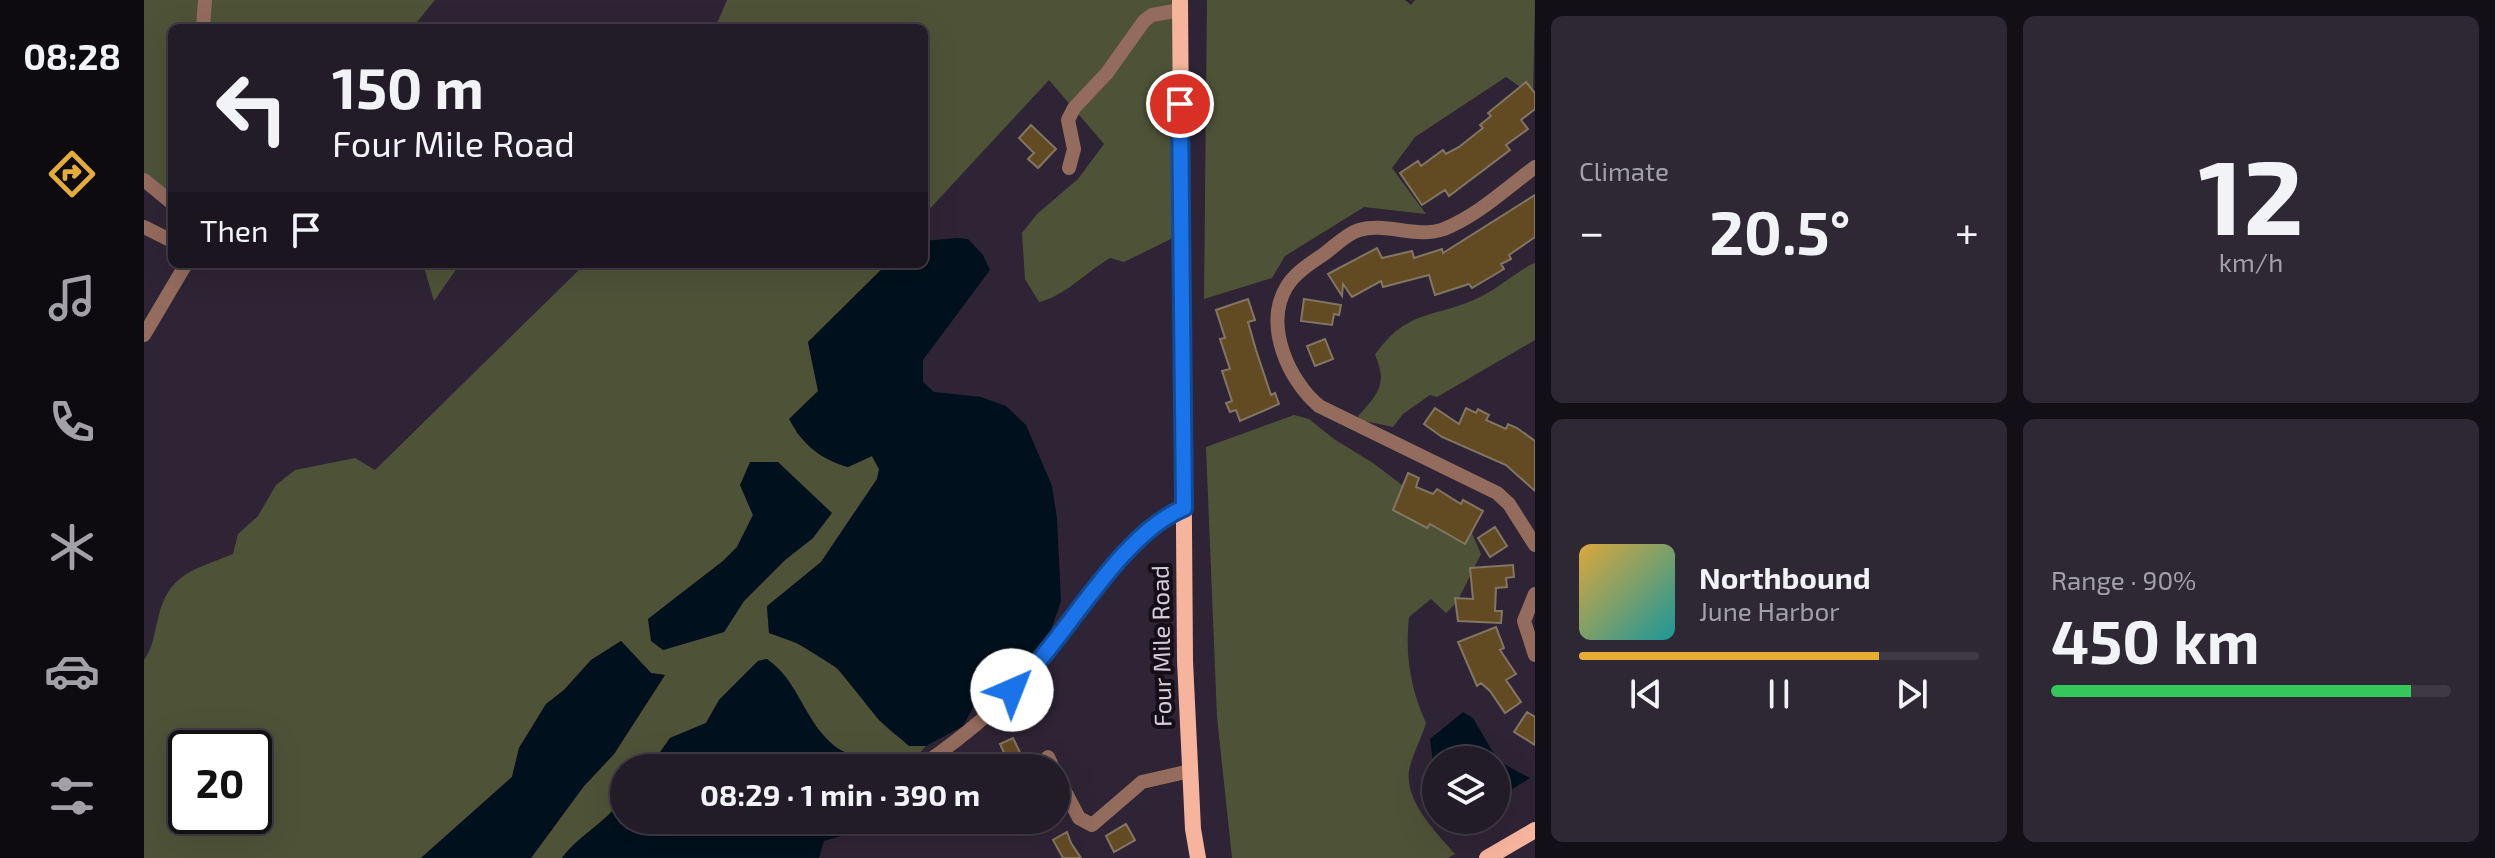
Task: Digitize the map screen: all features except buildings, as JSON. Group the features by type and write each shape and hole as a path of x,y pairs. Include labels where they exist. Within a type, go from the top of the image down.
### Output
{"main road":[{"name":"Four Mile Road","path":"1180,5 1184,508 1190,771 1198,858"},
{"path":"1487,858 1535,830"}],"street":[{"path":"203,24 205,0"},
{"path":"1069,168 1074,149 1068,120 1074,108 1107,73 1144,21 1180,5"},
{"path":"1535,167 1462,221 1442,230 1425,233 1371,229 1349,235 1302,270 1287,287 1280,324 1282,354 1301,392 1319,406 1497,493 1509,504 1535,545"},
{"path":"144,180 168,200"},
{"path":"144,227 168,239"},
{"path":"144,335 184,268"},
{"path":"938,754 1027,676 1078,607 1150,529 1184,508"},
{"path":"1535,594 1524,621 1535,655"},
{"path":"1070,801 1079,818 1092,825 1142,782 1190,771"}],"green space":[{"path":"144,0 435,0 415,24 168,24 168,193 144,173"},
{"path":"727,0 1173,0 1175,237 1124,262 1110,258 1067,289 1039,302 1025,279 1022,233 1037,214 1078,179 1104,144 1049,80 928,211 928,24 717,24"},
{"path":"1207,0 1405,0 1411,5 1415,0 1535,0 1533,96 1506,77 1415,137 1392,168 1426,214 1364,207 1285,256 1272,278 1204,299"},
{"path":"1535,263 1535,340 1437,397 1430,395 1403,414 1393,427 1360,420 1358,416 1376,395 1381,381 1375,355 1399,329 1411,321 1482,296"},
{"path":"424,268 457,268 434,301"},
{"path":"581,268 883,268 808,342 818,391 796,432 819,454 848,467 872,456 879,469 877,479 821,562 767,607 769,633 828,661 886,727 911,743 926,746 919,754 846,754 833,745 813,722 788,683 767,659 758,661 719,700 706,723 670,738 659,754 614,754 665,675 651,673 621,641 591,660 564,690 546,704 519,748 512,777 421,858 144,858 144,660 162,604 168,592 185,575 233,554 238,534 258,516 276,485 295,470 355,458 375,470","holes":["778,462 788,475 813,538 785,560 744,601 724,632 663,650 648,619 737,547 753,515 740,485"]},
{"path":"1294,415 1309,419 1402,485 1436,519 1472,533 1481,554 1457,602 1446,613 1431,599 1409,617 1410,671 1426,723 1410,766 1409,783 1422,813 1422,834 1437,834 1455,854 1448,858 1232,858 1217,717 1206,447"},
{"path":"610,758 610,814 562,858 531,858 584,786"}],"water":[{"path":"968,239 983,255 990,270 923,360 923,382 934,392 981,397 1006,406 1026,425 1052,486 1057,518 1061,601 1048,639 1037,657 995,683 976,702 963,726 926,746 909,746 879,720 837,668 797,643 769,633 767,606 821,562 877,479 879,469 872,456 848,467 829,460 806,444 789,419 818,391 808,342 883,268 928,268 928,241"},
{"path":"750,462 778,462 832,513 813,538 785,560 744,601 724,632 663,650 651,641 648,619 737,547 753,515 740,485"},
{"path":"621,641 651,673 665,675 614,754 610,754 610,758 584,786 531,858 421,858 512,777 519,748 546,704 564,690 591,660"},
{"path":"767,659 778,668 822,733 838,749 850,754 659,754 670,738 706,723 719,700 758,661"},
{"path":"1463,712 1473,718 1489,746 1431,746 1430,739"},
{"path":"1510,767 1530,778 1510,790"},
{"path":"610,814 610,834 848,834 824,841 819,858 562,858"}],"route":[{"path":"1012,690 1045,655 1078,607 1097,590 1125,555 1150,529 1184,508 1180,104"}]}
